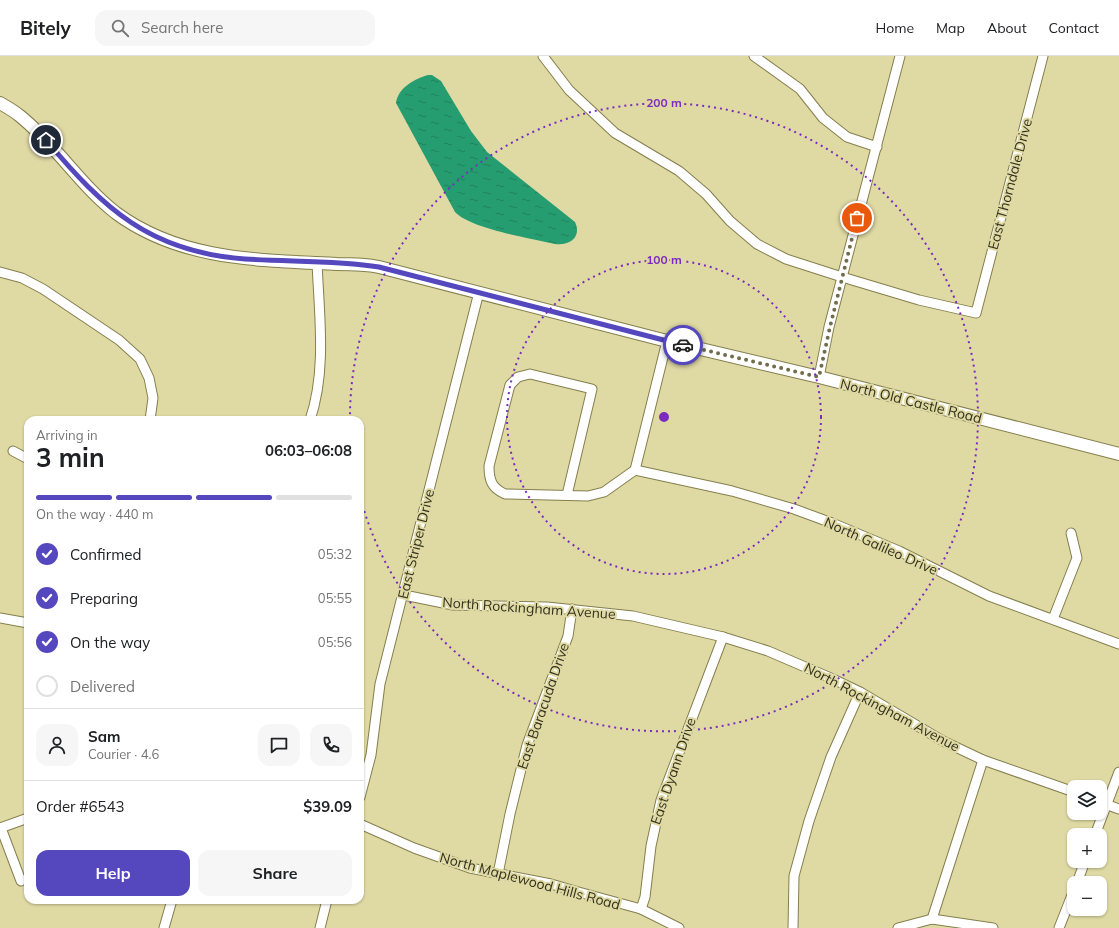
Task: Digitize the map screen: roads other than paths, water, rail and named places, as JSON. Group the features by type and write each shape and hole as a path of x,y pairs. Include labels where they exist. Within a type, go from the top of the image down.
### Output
{"street":[{"path":"543,56 569,90 616,134 679,171 706,194 730,221 757,244 786,258 842,277"},
{"path":"754,56 800,89 823,118 847,137 877,147"},
{"path":"819,377 842,277 900,56"},
{"name":"East Thorndale Drive","path":"842,277 918,300 976,313 1043,56"},
{"name":"North Old Castle Road","path":"0,103 20,116 46,140 96,196 116,213 138,228 190,250 244,259 359,263 379,267 1119,454"},
{"path":"311,416 316,402 320,360 317,262"},
{"path":"0,272 22,278 43,289 119,340 140,359 149,378 152,398 150,416"},
{"name":"East Striper Drive","path":"364,782 371,755 380,684 404,595 479,292"},
{"path":"567,495 592,389 530,374 518,377 510,385 489,466 489,479 495,490 505,494 588,496 604,492 635,470 667,341"},
{"path":"13,451 24,456"},
{"name":"North Galileo Drive","path":"635,470 732,491 794,509 832,523 899,552 989,596 1119,644"},
{"path":"1053,619 1077,558 1071,533"},
{"name":"North Rockingham Avenue","path":"404,595 453,605 521,606 572,609 633,616 723,637 768,651 806,666 860,692 943,741 983,760 1067,790"},
{"name":"East Baracuda Drive","path":"498,874 511,808 527,745 566,643 572,609"},
{"path":"0,618 24,622"},
{"name":"East Dyann Drive","path":"641,910 645,897 651,846 661,800 723,637"},
{"path":"793,928 794,876 831,757 860,692"},
{"path":"932,919 983,760"},
{"path":"1107,797 1119,772"},
{"path":"1107,804 1119,809"},
{"path":"21,881 1,828 24,819"},
{"name":"North Maplewood Hills Road","path":"364,826 442,859 470,868 551,884 641,910 679,928"},
{"path":"164,928 171,904"},
{"path":"320,928 326,904"},
{"path":"1059,928 1067,908"},
{"path":"898,928 932,919 993,928"}],"water":[{"path":"432,75 441,81 471,131 487,152 575,222 577,227 576,236 570,242 565,244 555,244 517,236 474,223 455,212 396,103 397,98 403,89 417,79"}]}
